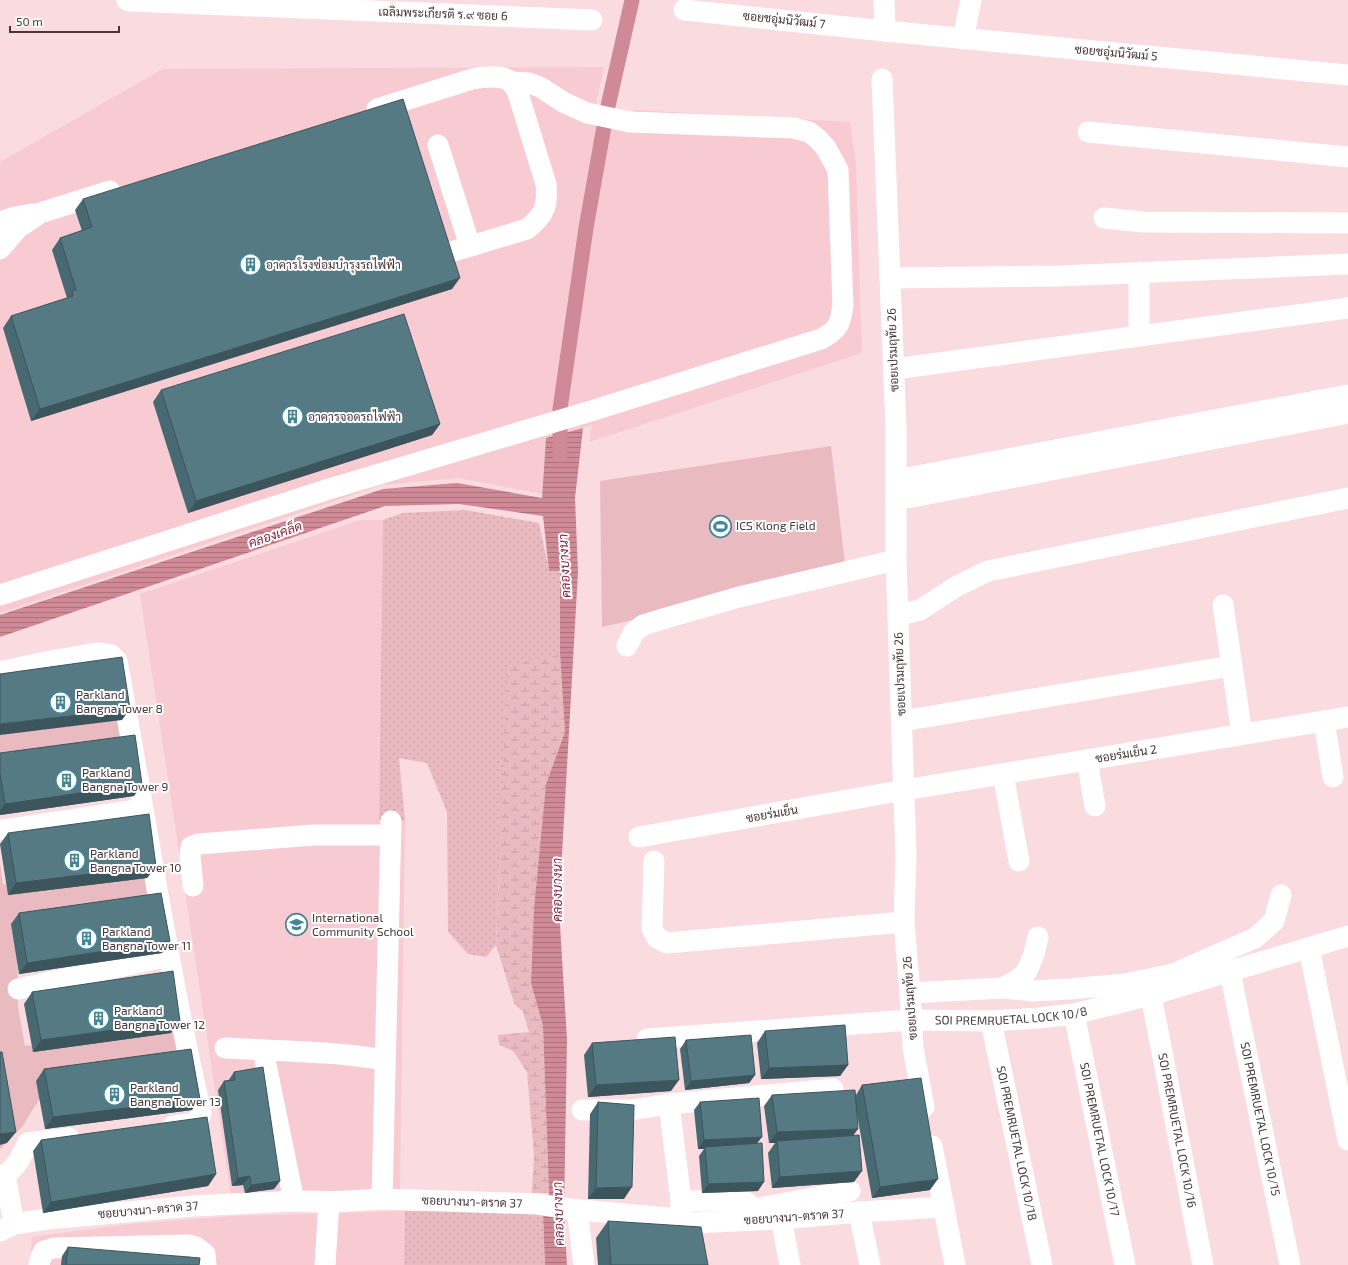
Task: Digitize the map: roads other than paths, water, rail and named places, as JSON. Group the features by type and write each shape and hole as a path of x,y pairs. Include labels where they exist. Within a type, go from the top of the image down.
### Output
{"street":[{"name":"เฉลิมพระเกียรติ ร.๙ ซอย 6","path":"128,0 413,6 592,20"},
{"path":"884,0 884,31"},
{"path":"963,38 971,0"},
{"name":"ซอยชอุ่มนิวัฒม์ 7","path":"684,10 884,31"},
{"name":"ซอยชอุ่มนิวัฒม์ 5","path":"884,31 1348,75"},
{"path":"0,595 329,489 591,411 821,339 832,333 838,326 842,306 838,170 826,148 809,132 793,128 630,122 587,114 540,87 529,83 511,82 499,77 472,79 358,114"},
{"name":"ซอยเปรมฤทัย 26","path":"882,79 896,428 896,560 906,856 904,922 913,1048 954,1265"},
{"path":"441,255 528,229 536,222 545,209 548,198 546,184 517,90 511,82"},
{"path":"1088,132 1348,157"},
{"path":"438,145 470,246"},
{"path":"0,222 15,217 40,213 131,184"},
{"path":"0,249 18,228 40,213"},
{"path":"1104,218 1143,222 1348,222"},
{"path":"890,278 1058,276 1348,264"},
{"path":"1139,272 1139,336"},
{"path":"894,369 1348,308"},
{"path":"1276,418 1348,395"},
{"path":"896,490 1276,418 1348,413"},
{"path":"899,615 920,610 957,586 988,572 1348,498"},
{"path":"627,646 634,632 643,625 739,597 896,560"},
{"path":"1223,605 1242,734"},
{"path":"0,672 45,662 97,654 110,655 117,661 156,888 185,1043 201,1113 198,1120 193,1123 154,1128"},
{"path":"902,720 1231,666"},
{"name":"ซอยร่มเย็น 2","path":"904,790 1348,717"},
{"path":"1324,721 1333,777"},
{"path":"1087,760 1095,806"},
{"path":"1003,774 1019,861"},
{"name":"ซอยร่มเย็น","path":"639,837 904,790"},
{"path":"4,830 143,809"},
{"path":"193,886 190,856 191,848 198,844 390,828 382,1199"},
{"path":"654,861 652,928 657,938 667,943 904,922"},
{"path":"910,993 1003,988 1033,991 1069,989 1125,984 1173,974 1255,938 1274,921 1281,895"},
{"name":"SOI PREMRUETAL LOCK 10/8","path":"640,1040 911,1020 991,1021 1074,1014 1151,995 1348,936"},
{"path":"1003,988 1020,979 1027,971 1034,954 1038,937"},
{"path":"1309,948 1348,1140"},
{"path":"18,989 169,956"},
{"name":"SOI PREMRUETAL LOCK 10/15","path":"1230,972 1290,1265"},
{"name":"SOI PREMRUETAL LOCK 10/16","path":"1151,995 1203,1265"},
{"name":"SOI PREMRUETAL LOCK 10/17","path":"1074,1014 1125,1265"},
{"name":"SOI PREMRUETAL LOCK 10/18","path":"991,1021 1042,1265"},
{"path":"224,1048 348,1054 384,1060"},
{"path":"263,1050 294,1201"},
{"path":"582,1110 631,1110 669,1104 833,1089"},
{"path":"669,1104 685,1214 698,1244"},
{"path":"631,1110 631,1132"},
{"path":"7,1227 2,1176 15,1167 28,1143 91,1136"},
{"path":"685,1214 745,1201 754,1209 850,1191"},
{"name":"ซอยบางนา-ตราด 37","path":"7,1227 47,1219 193,1206 294,1201 329,1202 382,1199 537,1204 574,1210 781,1219 859,1212 944,1208"},
{"path":"325,1265 329,1202"},
{"path":"574,1210 584,1265"},
{"path":"859,1212 870,1265"},
{"path":"42,1258 47,1219"},
{"path":"781,1219 790,1265"},
{"path":"42,1258 54,1248 188,1245 196,1247 205,1254 206,1265"}],"water":[{"path":"583,428 575,498 578,572 559,908 567,1040 564,1215 567,1265 545,1265 543,1214 549,1193 543,1026 531,983 534,908 546,784 565,732 560,654 560,571 549,571 543,516 459,504 385,506 0,637 0,615 383,489 457,483 542,498 546,438"}],"waterway":[{"path":"560,455 560,409 586,228 606,115 632,0"}],"place":[{"name":"อาคารโรงซ่อมบำรุงรถไฟฟ้า","path":"250,265"},
{"name":"อาคารจอดรถไฟฟ้า","path":"292,417"},
{"name":"ICS Klong Field","path":"720,526"},
{"name":"Parkland Bangna Tower 8","path":"60,702"},
{"name":"Parkland Bangna Tower 9","path":"66,780"},
{"name":"Parkland Bangna Tower 10","path":"74,861"},
{"name":"International Community School","path":"297,925"},
{"name":"Parkland Bangna Tower 11","path":"86,939"},
{"name":"Parkland Bangna Tower 12","path":"98,1018"},
{"name":"Parkland Bangna Tower 13","path":"114,1095"}],"water label":[{"name":"คลองเคล็ด","path":"275,534"},
{"name":"คลองบางนา","path":"564,566"},
{"name":"คลองบางนา","path":"557,890"},
{"name":"คลองบางนา","path":"558,1214"}]}
